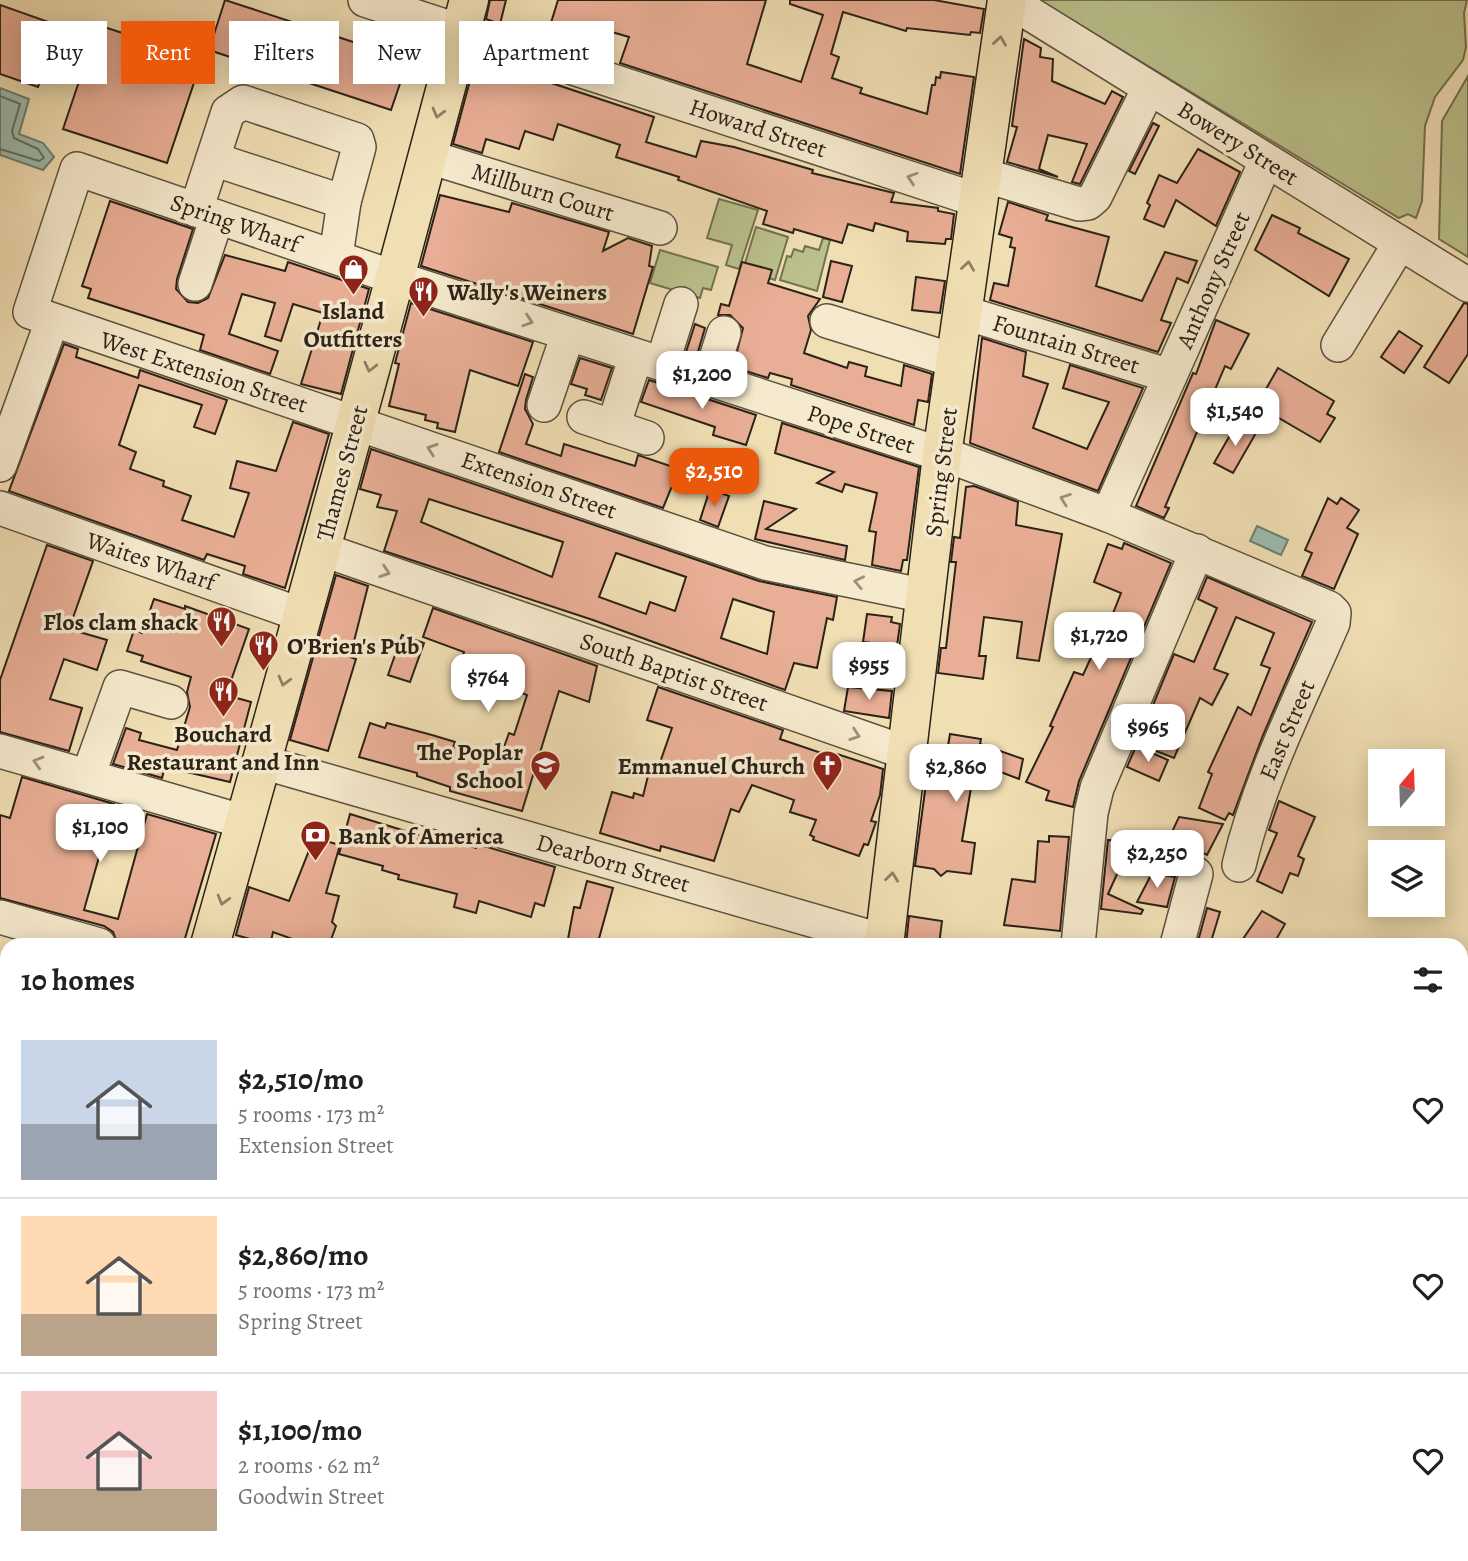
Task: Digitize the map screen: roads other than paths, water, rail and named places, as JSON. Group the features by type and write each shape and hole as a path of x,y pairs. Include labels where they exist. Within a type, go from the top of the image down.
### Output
{"main road":[{"name":"Spring Street","path":"885,938 942,455 978,187 1008,0"},
{"name":"Thames Street","path":"212,938 356,423 464,16"}],"street":[{"name":"Howard Street","path":"365,0 464,16 978,187 1079,204 1088,203 1095,197 1149,88"},
{"name":"Bowery Street","path":"1008,0 1468,285"},
{"path":"195,284 213,159 229,112 243,102 357,140 359,147 344,202 336,256"},
{"name":"Millburn Court","path":"426,156 660,228"},
{"path":"213,159 344,202"},
{"name":"Anthony Street","path":"1108,514 1266,161"},
{"name":"Spring Wharf","path":"52,321 30,312 77,169 393,277"},
{"path":"1338,345 1400,243"},
{"name":"Pope Street","path":"393,277 942,455 1108,514 1321,604"},
{"path":"647,438 598,422 648,360 672,302"},
{"name":"Fountain Street","path":"962,312 1170,376"},
{"path":"0,465 52,321"},
{"name":"West Extension Street","path":"52,321 356,423"},
{"path":"827,321 956,360"},
{"path":"709,380 724,333"},
{"path":"544,405 568,334"},
{"name":"Extension Street","path":"356,423 765,563 926,597"},
{"name":"Waites Wharf","path":"0,508 302,615"},
{"name":"South Baptist Street","path":"321,550 907,753"},
{"path":"1079,938 1091,813 1097,788 1197,551"},
{"name":"East Street","path":"1239,865 1249,823 1263,784 1333,623 1334,613 1321,604"},
{"path":"88,776 120,687 171,702"},
{"path":"0,751 244,822"},
{"name":"Dearborn Street","path":"262,762 867,938"},
{"path":"1179,938 1196,874"},
{"path":"0,917 74,938"}],"water":[{"path":"0,88 29,99 19,134 43,143 54,157 43,170 0,155"},
{"path":"1257,526 1288,540 1281,555 1250,541"}],"place":[{"name":"Island Outfitters","path":"353,296"},
{"name":"Wally's Weiners","path":"424,319"},
{"name":"Flos clam shack","path":"221,649"},
{"name":"O'Brien's Pub","path":"264,673"},
{"name":"Bouchard Restaurant and Inn","path":"223,719"},
{"name":"The Poplar School","path":"546,793"},
{"name":"Emmanuel Church","path":"828,793"},
{"name":"Bank of America","path":"315,863"}]}
